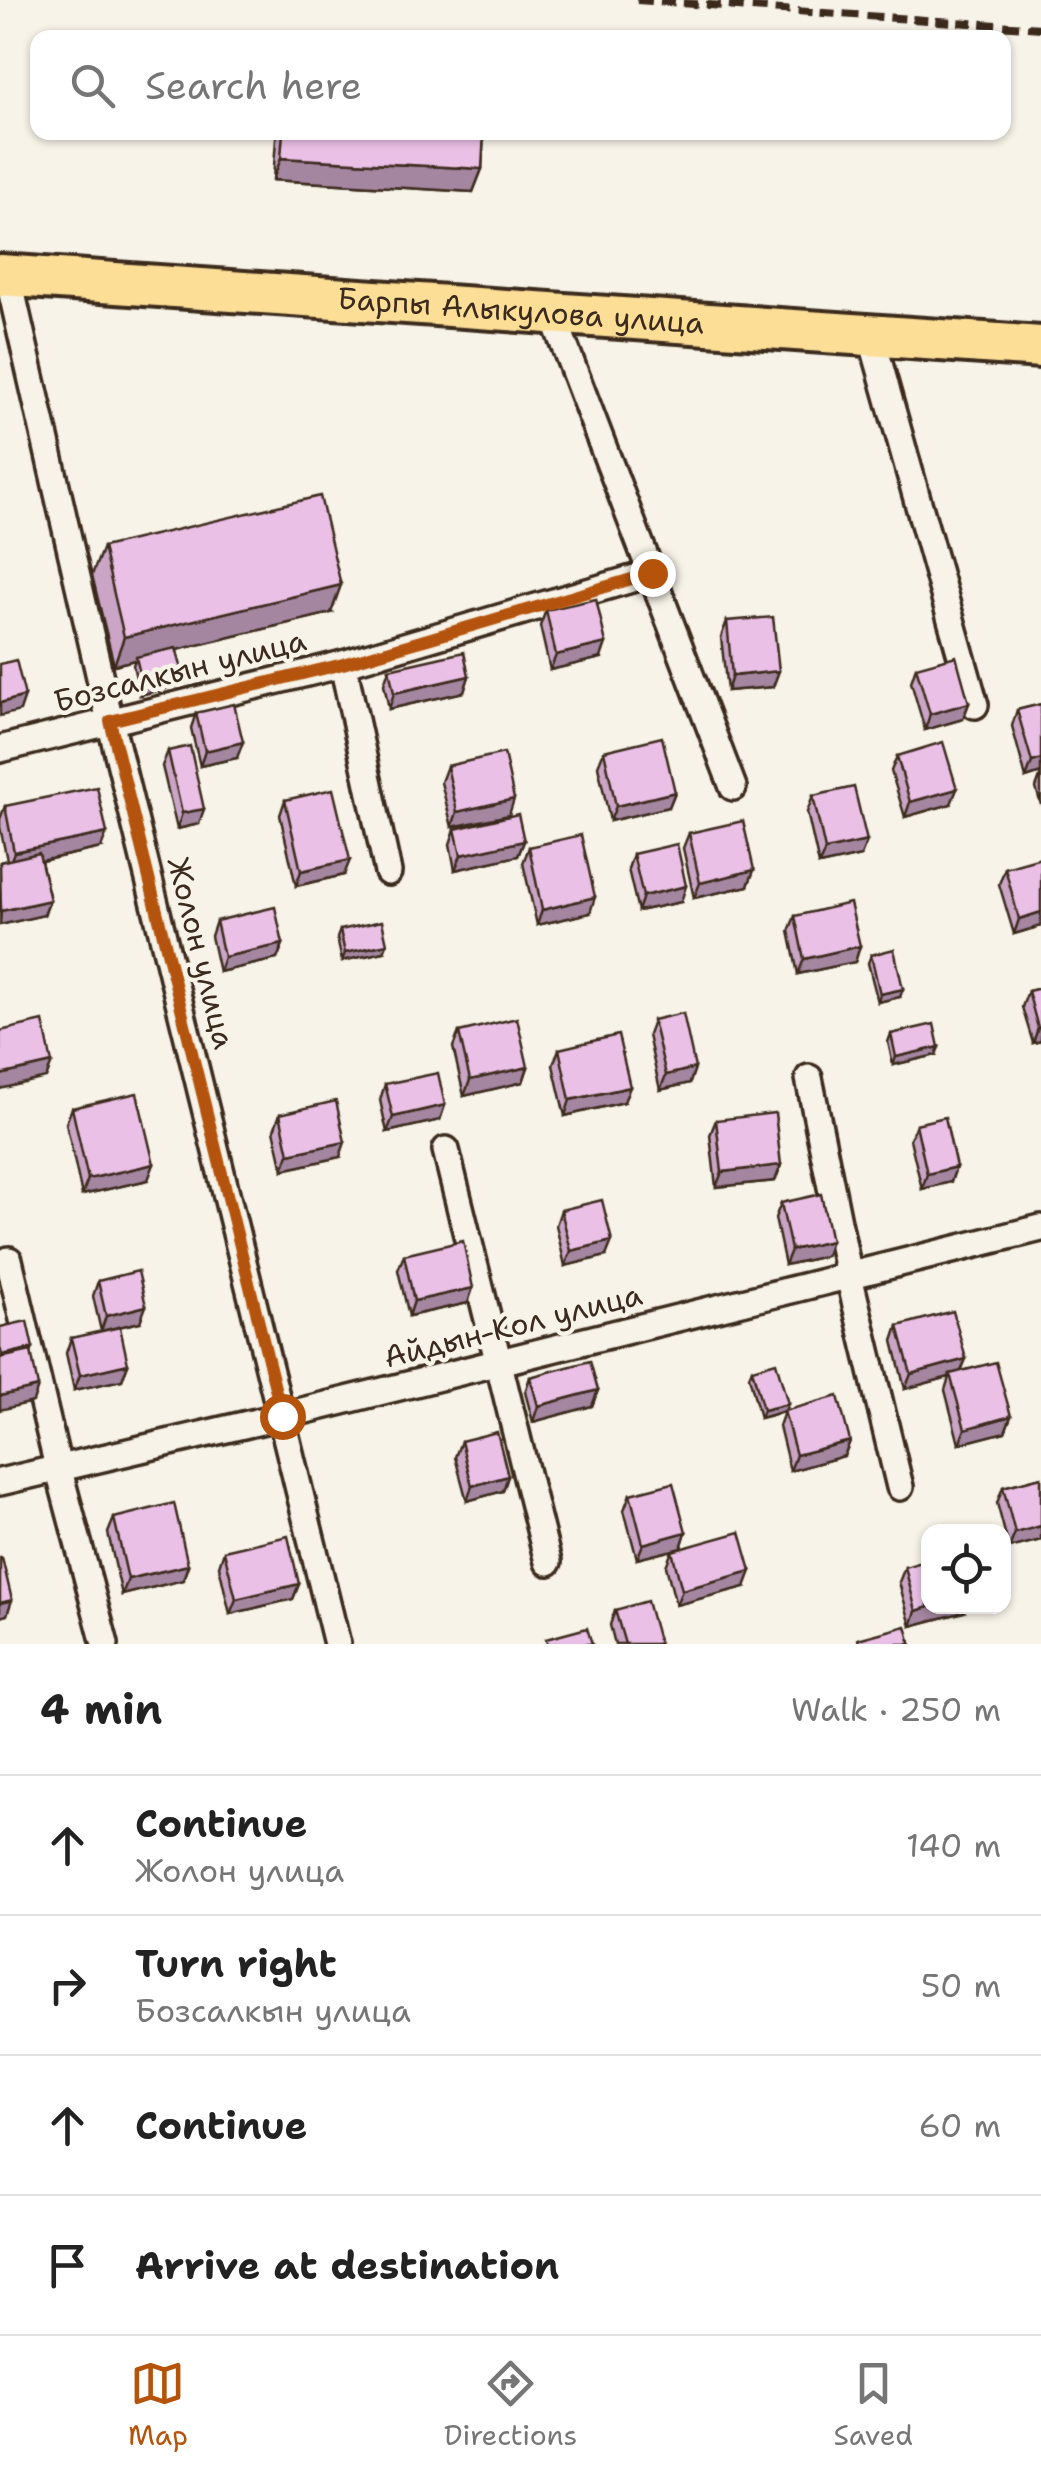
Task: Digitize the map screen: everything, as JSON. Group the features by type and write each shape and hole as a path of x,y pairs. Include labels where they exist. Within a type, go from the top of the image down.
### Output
{"main road":[{"name":"Барпы Алыкулова улица","path":"4,275 1041,347"}],"street":[{"name":"Жолон улица","path":"4,275 336,1644"},
{"path":"552,314 734,787"},
{"path":"871,335 975,705"},
{"path":"343,664 652,573"},
{"name":"Бозсалкын улица","path":"0,749 343,664 388,872"},
{"path":"808,1078 848,1276 900,1488"},
{"path":"446,1150 548,1562"},
{"name":"Айдын-Кол улица","path":"0,1482 1041,1228"},
{"path":"9,1260 105,1644"}],"building":[{"path":"282,140 484,140 482,169 281,158"},
{"path":"320,496 341,585 124,637 103,547"},
{"path":"596,599 606,643 556,655 546,610"},
{"path":"773,617 779,671 732,676 727,621"},
{"path":"176,648 184,677 143,687 136,657"},
{"path":"464,652 469,676 394,693 389,669"},
{"path":"956,656 969,703 930,714 916,667"},
{"path":"16,660 25,696 0,703 0,664"},
{"path":"234,704 243,742 205,751 196,713"},
{"path":"1041,704 1041,759 1032,762 1017,710"},
{"path":"662,737 675,792 616,806 604,751"},
{"path":"943,742 957,789 910,802 897,756"},
{"path":"190,746 204,809 182,813 168,751"},
{"path":"504,753 514,799 457,812 447,766"},
{"path":"97,787 107,833 14,852 5,806"},
{"path":"854,787 867,841 825,850 813,796"},
{"path":"333,789 350,860 301,871 285,800"},
{"path":"518,814 524,841 461,855 455,829"},
{"path":"743,821 754,870 700,883 689,833"},
{"path":"581,835 595,897 542,910 529,847"},
{"path":"677,844 686,886 643,896 633,854"},
{"path":"39,853 50,900 1,911 0,862"},
{"path":"1041,858 1041,912 1019,919 1005,868"},
{"path":"850,903 860,946 804,959 795,916"},
{"path":"275,907 283,944 224,957 216,921"},
{"path":"382,921 387,944 345,953 340,930"},
{"path":"894,949 903,989 880,994 871,955"},
{"path":"1041,988 1041,1027 1038,1028 1028,991"},
{"path":"683,1013 695,1068 666,1075 653,1020"},
{"path":"517,1018 528,1067 470,1080 459,1032"},
{"path":"43,1021 52,1063 0,1075 0,1031"},
{"path":"934,1024 939,1047 896,1057 891,1034"},
{"path":"618,1035 630,1087 570,1100 559,1049"},
{"path":"438,1073 445,1105 393,1117 385,1084"},
{"path":"137,1093 154,1164 88,1179 72,1108"},
{"path":"336,1101 345,1142 289,1154 280,1114"},
{"path":"775,1113 781,1165 722,1172 716,1120"},
{"path":"945,1117 956,1167 927,1174 916,1124"},
{"path":"821,1194 831,1241 791,1250 781,1203"},
{"path":"602,1200 612,1241 571,1251 561,1210"},
{"path":"463,1241 473,1288 414,1301 404,1255"},
{"path":"138,1271 146,1306 106,1316 98,1281"},
{"path":"953,1311 966,1359 911,1374 898,1326"},
{"path":"27,1321 33,1348 2,1355 0,1327"},
{"path":"120,1327 128,1364 80,1375 71,1338"},
{"path":"31,1351 38,1387 0,1396 0,1358"},
{"path":"590,1361 598,1390 538,1406 530,1377"},
{"path":"776,1362 788,1404 763,1410 752,1369"},
{"path":"996,1362 1011,1416 965,1429 950,1374"},
{"path":"838,1396 850,1441 796,1455 784,1411"},
{"path":"497,1432 508,1476 472,1486 461,1441"},
{"path":"1041,1477 1041,1526 1015,1533 1003,1487"},
{"path":"673,1483 686,1532 643,1544 630,1494"},
{"path":"174,1503 188,1565 128,1579 114,1518"},
{"path":"740,1532 751,1571 682,1590 672,1551"},
{"path":"288,1536 299,1584 236,1599 224,1551"},
{"path":"0,1558 12,1600 0,1603"},
{"path":"921,1562 921,1609 916,1611 905,1567"},
{"path":"647,1601 659,1644 625,1644 615,1610"},
{"path":"906,1626 911,1644 859,1644 858,1639"},
{"path":"587,1628 592,1644 547,1644 546,1639"}],"railway":[{"path":"637,0 1041,28"}],"route":[{"path":"282,1416 110,721 343,664 652,573"}]}
